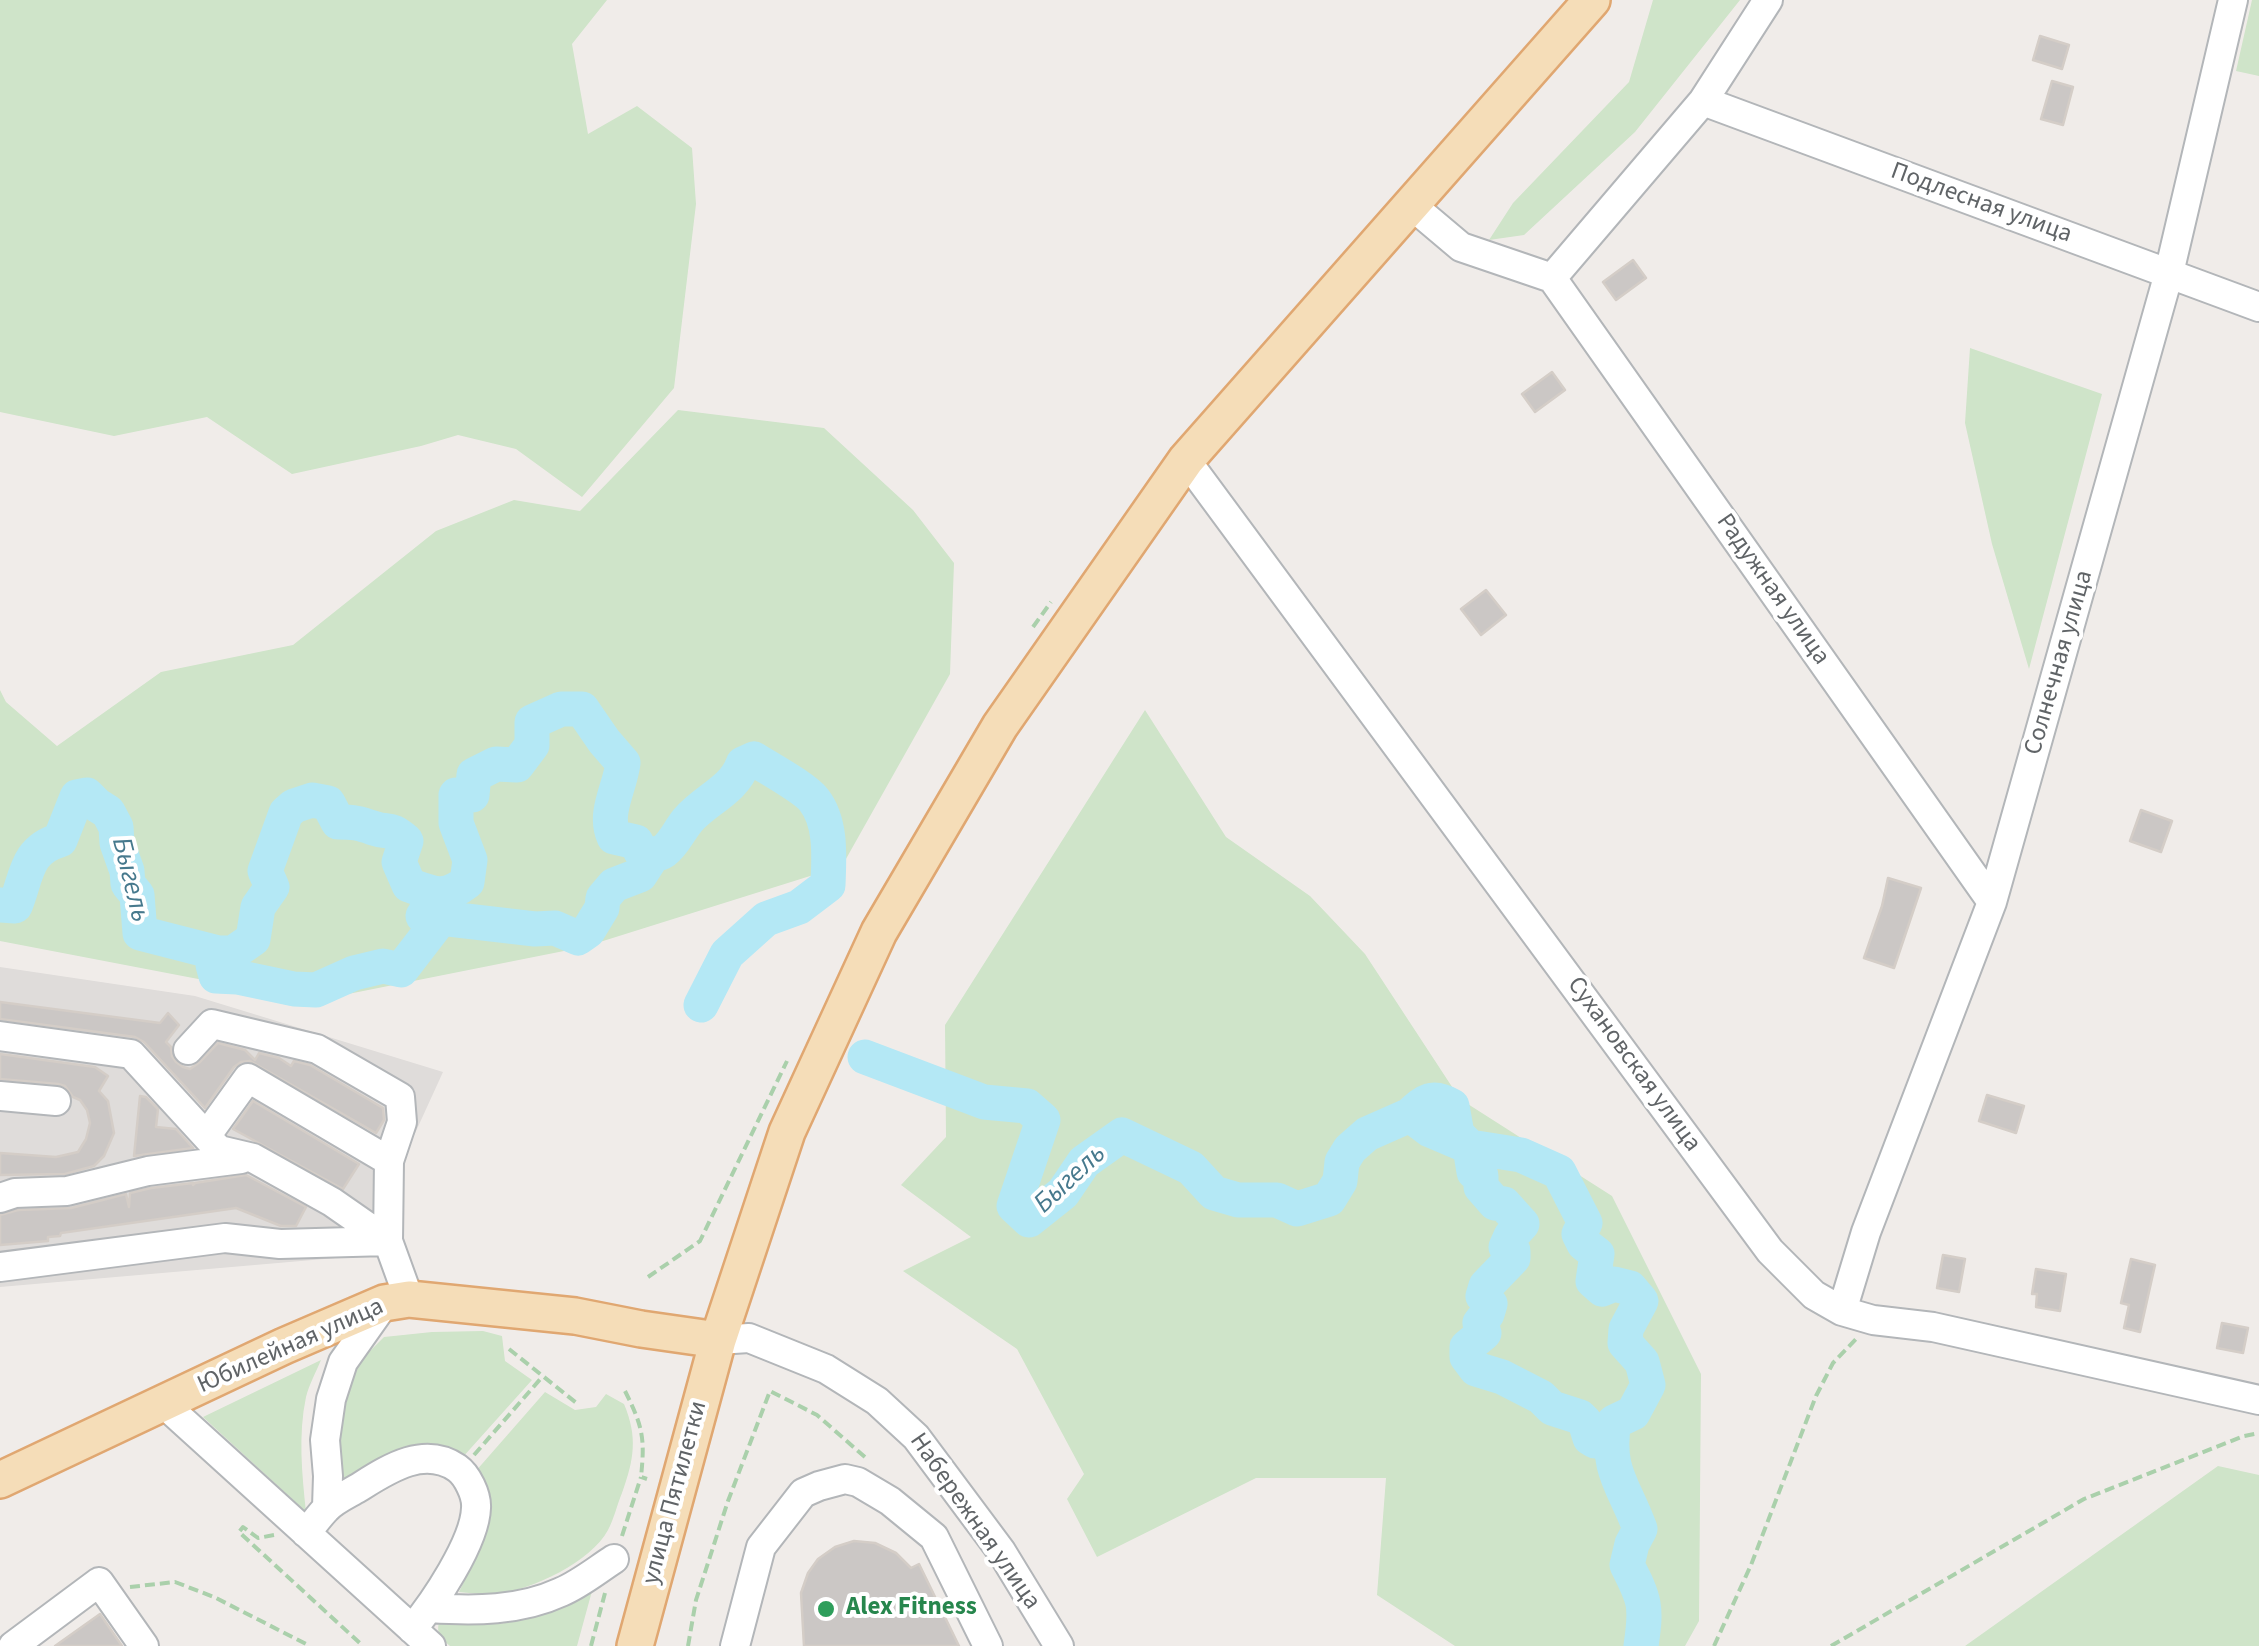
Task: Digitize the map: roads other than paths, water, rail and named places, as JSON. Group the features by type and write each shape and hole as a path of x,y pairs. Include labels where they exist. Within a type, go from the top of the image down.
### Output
{"main road":[{"name":"улица Пятилетки","path":"635,1646 718,1340 787,1132 879,932 1000,726 1186,460 1592,0"},
{"name":"Юбилейная улица","path":"0,1480 163,1403 397,1301 575,1316 718,1340"}],"street":[{"path":"1410,204 1460,247 1552,278 1703,101 1768,0"},
{"name":"Солнечная улица","path":"1842,1312 1866,1232 1992,902 2169,273 2233,0"},
{"name":"Подлесная улица","path":"1703,101 2259,306"},
{"name":"Радужная улица","path":"1552,278 1992,902"},
{"name":"Сухановская улица","path":"1186,460 1770,1250 1814,1296 1842,1312 1873,1320 1932,1327 2259,1400"},
{"path":"188,1050 212,1024 318,1049 400,1098 402,1122 389,1161 388,1241 397,1301 343,1362 331,1399 325,1440 327,1507"},
{"path":"0,1036 131,1054 219,1150 253,1158 332,1202 388,1241"},
{"path":"207,1135 248,1078 389,1161"},
{"path":"0,1096 56,1101"},
{"path":"0,1198 14,1193 67,1191 148,1171 253,1158"},
{"path":"0,1267 224,1238 280,1244 388,1241"},
{"name":"Набережная улица","path":"718,1340 749,1338 826,1370 877,1400 916,1436 970,1508 1059,1646"},
{"path":"163,1403 306,1533 424,1628"},
{"path":"306,1533 327,1507 409,1460 443,1460 460,1470 477,1506 470,1539 424,1628"},
{"path":"736,1646 762,1547 803,1494 845,1479 858,1482 890,1502 934,1536 988,1646"},
{"path":"928,1532 970,1508"},
{"path":"424,1628 532,1603 564,1591 614,1559"},
{"path":"13,1646 100,1582 144,1646"}],"waterway":[{"name":"Быгель","path":"0,905 15,906 34,858 40,850 60,840 77,797 87,795 108,812 116,827 128,884 137,895 140,933 218,953 233,953 253,939 258,907 272,887 265,871 286,813 312,800 328,803 338,822 392,832 406,841 399,862 409,885 432,893 452,891 467,882 470,860 456,823 456,795 472,795 474,775 496,764 517,765 532,745 532,722 561,709 582,709 623,763 611,810 614,837 636,842 641,852 664,851 695,813 733,781 743,764 754,759 795,784 820,809 828,841 828,885 799,907 766,919 727,954 701,1005"},
{"name":"Быгель","path":"425,917 555,928 578,938 588,931 602,908 603,898 614,885 640,875 653,855"},
{"name":"Быгель","path":"218,954 213,965 216,976 316,990 354,973 383,966 401,970 441,918"},
{"name":"Быгель","path":"865,1057 984,1102 1027,1106 1043,1120 1014,1206 1029,1220 1063,1193 1084,1162 1122,1135 1191,1168 1214,1193 1238,1200 1277,1200 1297,1209 1329,1199 1340,1181 1342,1162 1367,1134 1410,1115 1430,1130 1470,1147 1521,1155 1559,1172 1585,1223 1579,1234 1597,1254 1593,1281 1602,1289 1614,1284 1630,1288 1641,1301 1626,1329 1625,1343 1642,1362 1648,1385 1633,1413 1614,1422 1612,1439 1614,1466 1640,1529 1627,1565 1643,1604 1641,1646"},
{"name":"Быгель","path":"1410,1115 1429,1101 1439,1100 1452,1106 1457,1134 1470,1147 1481,1187 1522,1224 1506,1247 1513,1251 1513,1258 1486,1286 1483,1296 1490,1304 1480,1323 1484,1333 1467,1347 1467,1357 1476,1369 1502,1377 1541,1397 1552,1408 1580,1417 1595,1441 1611,1439"}],"place":[{"name":"Alex Fitness","path":"826,1609"}]}
